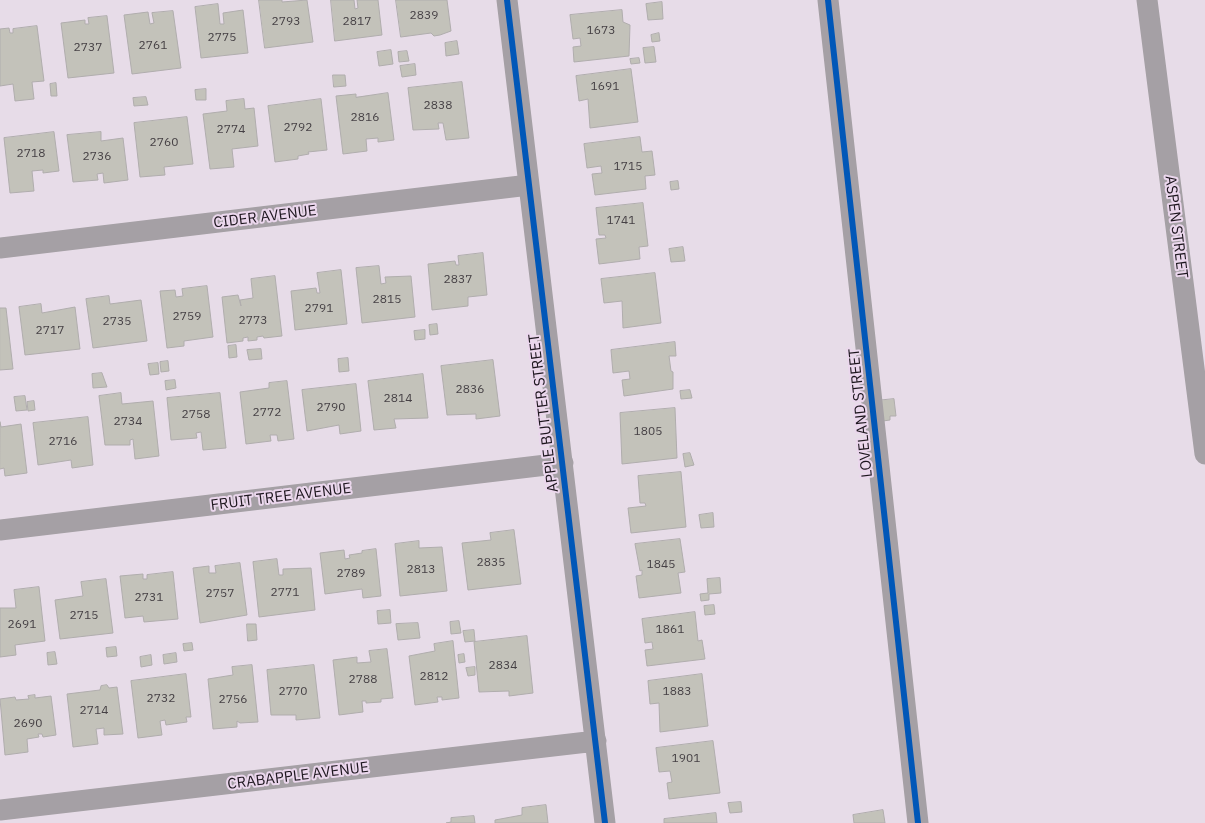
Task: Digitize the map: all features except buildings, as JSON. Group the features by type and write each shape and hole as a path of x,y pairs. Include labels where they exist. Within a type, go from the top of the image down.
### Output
{"street":[{"name":"APPLE BUTTER STREET","path":"507,0 606,823"},
{"name":"LOVELAND STREET","path":"828,0 918,823"},
{"name":"ASPEN STREET","path":"1147,0 1205,454"},
{"name":"CIDER AVENUE","path":"0,248 529,185"},
{"name":"FRUIT TREE AVENUE","path":"0,530 562,463"},
{"name":"CRABAPPLE AVENUE","path":"0,810 596,741"}],"cycle path":[{"path":"507,0 605,823"},
{"path":"828,0 918,823"}]}
